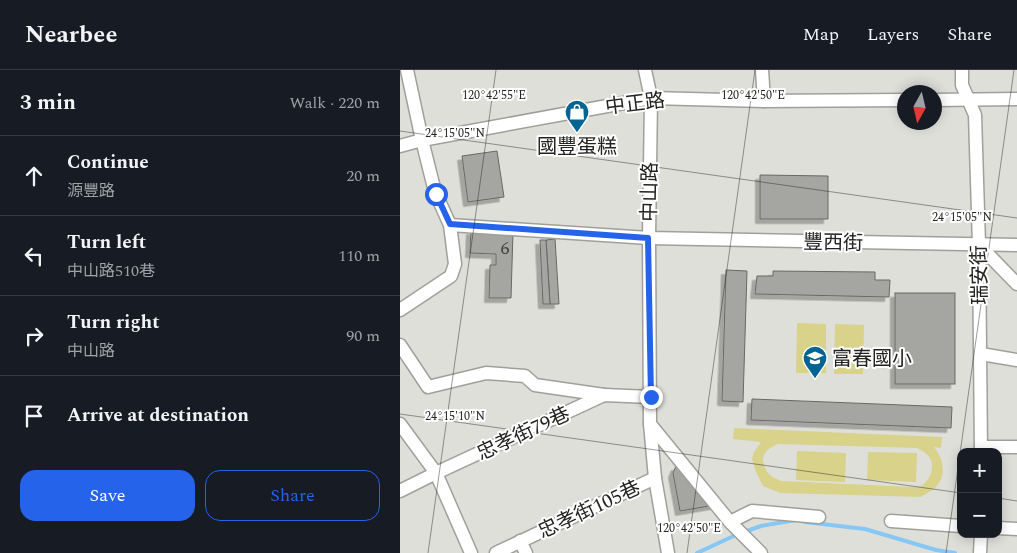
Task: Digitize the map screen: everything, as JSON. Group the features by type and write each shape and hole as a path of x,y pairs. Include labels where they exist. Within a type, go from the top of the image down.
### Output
{"street":[{"path":"400,310 452,276 455,264 450,224 436,194 407,70"},
{"name":"中山路","path":"645,70 651,98 648,238 650,424 655,478 668,553"},
{"path":"762,70 764,101"},
{"name":"瑞安街","path":"962,70 962,85 974,115 979,245 981,448"},
{"name":"中正路","path":"400,146 422,140 651,98 764,101 897,100"},
{"path":"942,100 1017,99"},
{"name":"豐西街","path":"450,224 648,238 1017,245"},
{"path":"979,245 1017,284"},
{"path":"400,345 428,387 486,373 525,376 535,386 604,395"},
{"path":"980,354 1017,360"},
{"name":"忠孝街79巷","path":"400,491 604,395 651,397"},
{"path":"400,424 436,473 471,553"},
{"path":"650,424 730,522 761,553"},
{"path":"1002,448 1017,447"},
{"name":"忠孝街105巷","path":"496,553 655,478"},
{"path":"730,522 752,511 819,516"},
{"path":"891,521 957,526"},
{"path":"1002,528 1017,529"},
{"path":"520,541 526,553"}],"shaded area":[{"path":"797,323 826,324 826,373 796,373"},
{"path":"835,324 864,325 863,374 834,374"},
{"path":"734,428 942,437 941,448 934,447 942,462 943,473 935,488 921,497 780,493 763,486 756,472 752,459 754,452 761,442 733,439","holes":["778,444 917,448 929,456 932,465 931,474 927,481 917,487 781,481 768,473 763,461 766,451"]},
{"path":"797,451 846,453 845,482 796,480"},
{"path":"868,452 917,453 916,482 867,480"}],"building":[{"path":"497,151 504,197 468,202 462,156"},
{"path":"760,175 828,176 828,219 760,219"},
{"path":"471,230 513,232 511,298 489,298 490,265 496,265 496,254 470,253"},
{"path":"555,239 559,304 550,304 546,240"},
{"path":"540,240 546,240 550,304 543,304"},
{"path":"726,270 747,271 743,402 722,401"},
{"path":"773,271 875,272 875,280 890,280 889,297 755,294 757,276 773,276"},
{"path":"895,293 955,293 955,384 895,384"},
{"path":"752,399 952,407 951,428 751,420"},
{"path":"676,466 682,467 715,505 680,511 673,473"}],"waterway":[{"path":"744,532 761,526 796,520"},
{"path":"805,522 865,529 936,550 955,553"},
{"path":"697,553 738,534"}],"place":[{"name":"國豐蛋糕","path":"577,133"},
{"name":"富春國小","path":"815,379"}],"route":[{"path":"436,194 450,224 648,238 651,397"}]}
